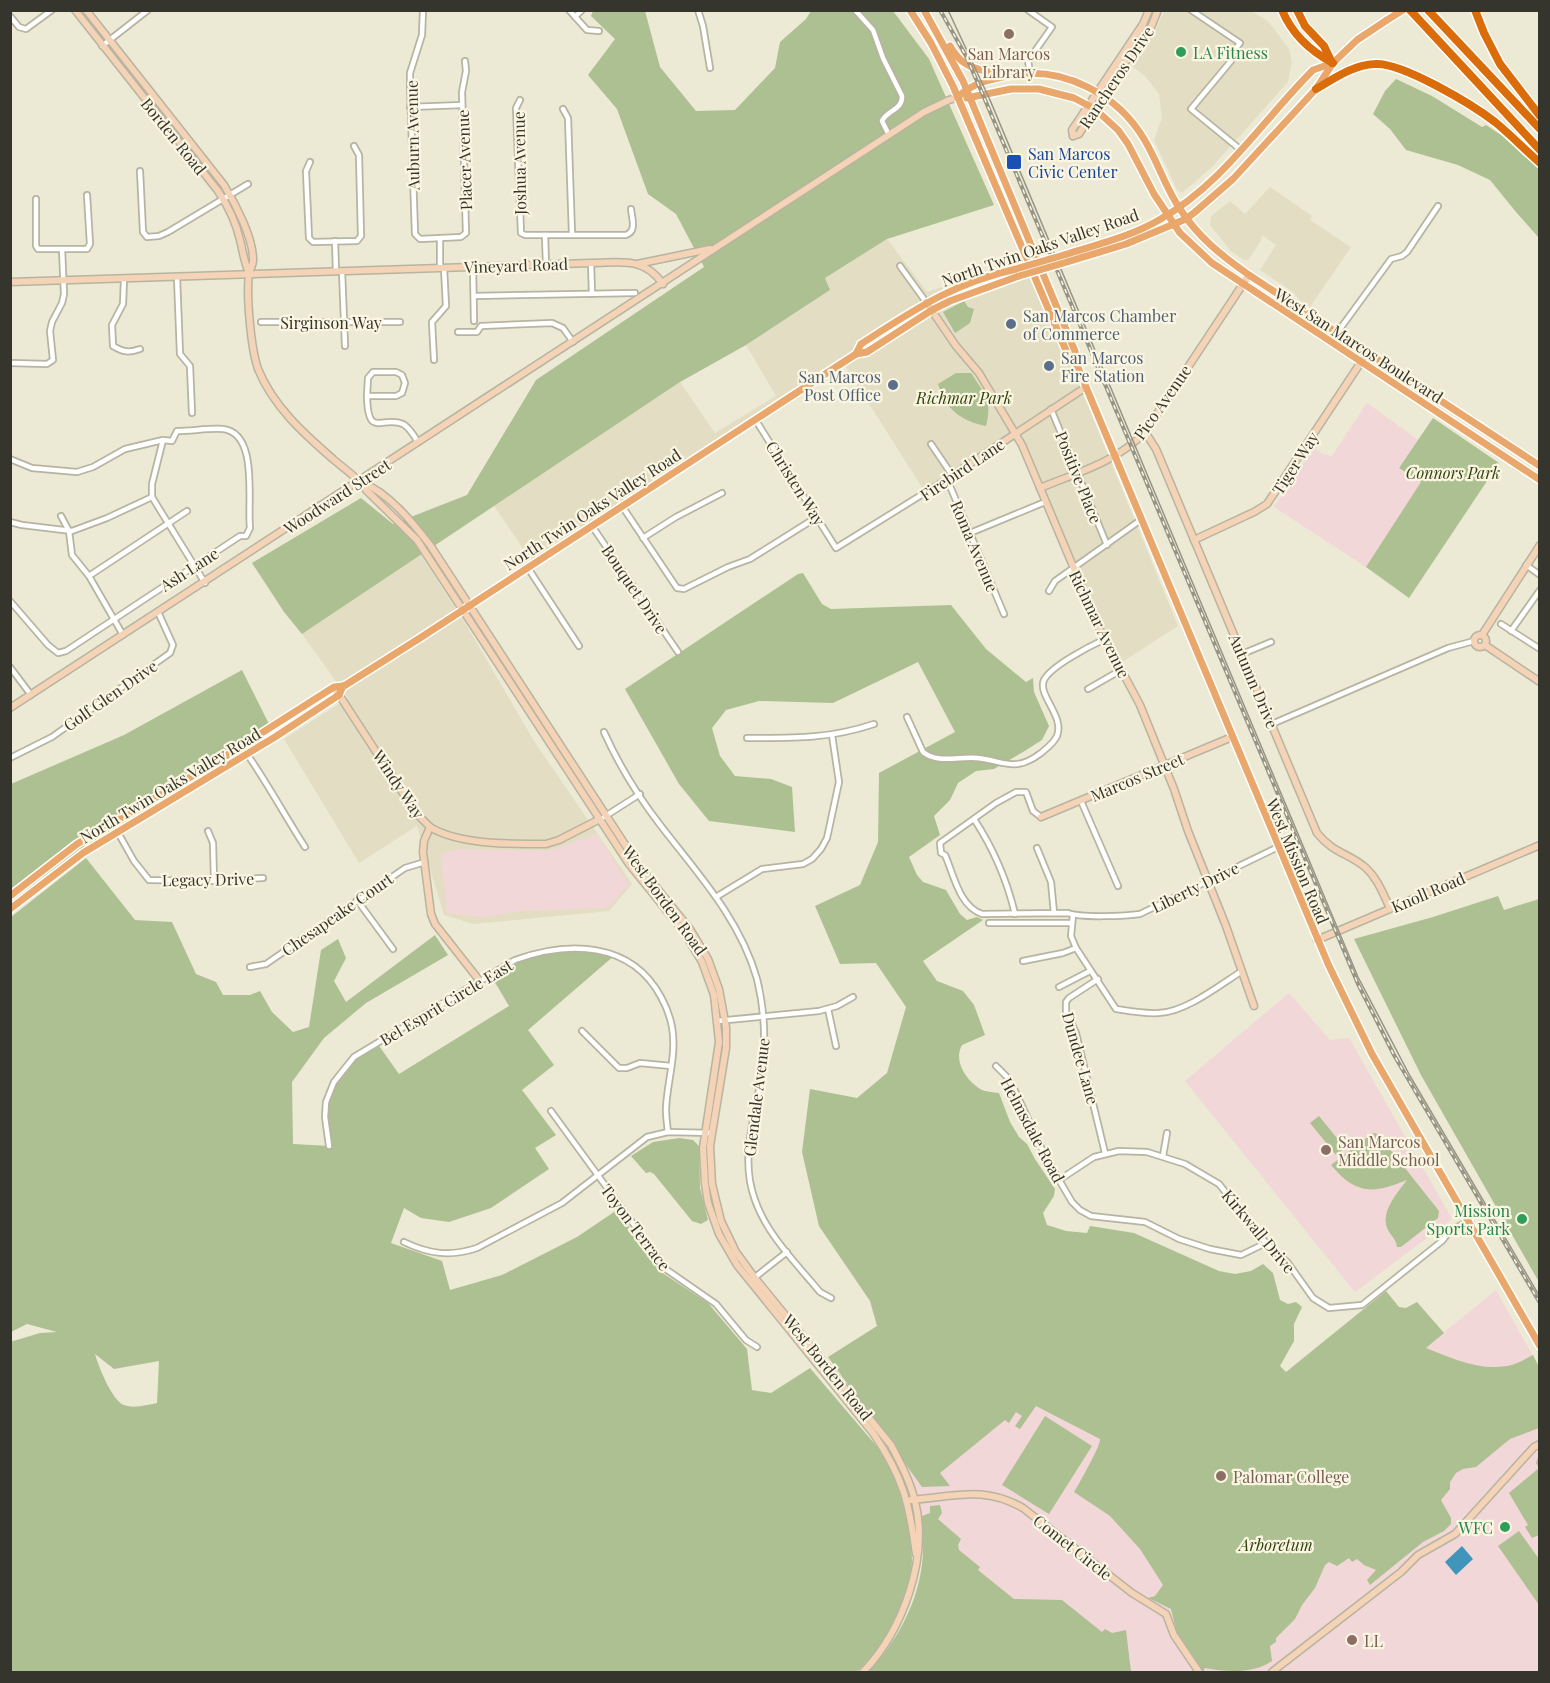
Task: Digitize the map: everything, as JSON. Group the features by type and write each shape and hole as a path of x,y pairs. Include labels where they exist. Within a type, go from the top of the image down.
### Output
{"highway":[{"path":"1282,10 1289,26 1314,54 1332,63"},
{"path":"1297,10 1305,26 1324,46 1332,63"},
{"path":"1403,10 1441,44"},
{"path":"1410,10 1539,150"},
{"path":"1428,10 1539,129"},
{"path":"1475,10 1500,64 1539,116"},
{"path":"1316,88 1349,70 1369,64 1379,63 1400,68 1488,117 1539,163"}],"main road":[{"name":"West Mission Road","path":"910,10 931,43 958,97 1068,355 1077,365"},
{"name":"West Mission Road","path":"925,10 953,60 966,90 1075,351 1077,365 1086,387 1317,940 1361,1035 1539,1346"},
{"path":"925,10 962,61 971,68 1005,77"},
{"name":"North Twin Oaks Valley Road","path":"856,354 861,344 926,302 964,284 1113,249 1186,219 1233,179 1316,88 1332,63 1357,40 1403,10"},
{"name":"North Twin Oaks Valley Road","path":"1065,259 1139,230 1179,208 1220,175 1313,70 1332,63"},
{"path":"958,97 981,82 1030,72"},
{"name":"West San Marcos Boulevard","path":"1030,72 1060,77 1080,84 1099,94 1119,109 1143,137 1186,219 1213,248 1539,466"},
{"name":"West San Marcos Boulevard","path":"958,97 969,98 1011,89 1030,88 1056,92 1091,107 1118,130 1167,215 1189,243 1212,263 1539,480"},
{"name":"North Twin Oaks Valley Road","path":"10,896 76,844 221,759 334,687 343,686 467,608 856,354 867,352 932,310 1017,272"},
{"path":"339,695 343,686"},
{"name":"North Twin Oaks Valley Road","path":"10,909 83,853 247,754 339,695"}],"street":[{"path":"10,16 19,27 29,28 52,10"},
{"name":"Borden Road","path":"75,10 224,200 240,238 244,263 249,274"},
{"name":"Borden Road","path":"86,10 230,195 244,222 253,261 249,274 252,345 264,384 282,410 318,446 404,521 433,557 467,608"},
{"path":"102,45 148,10"},
{"name":"Auburn Avenue","path":"423,10 422,35 410,73 415,234 420,239 440,238"},
{"path":"569,10 587,30 598,31"},
{"path":"574,17 582,10"},
{"path":"698,10 710,68"},
{"path":"855,10 873,30 883,58 902,96 903,102 900,107 885,116 882,121 889,135"},
{"path":"1028,10 1052,27 1028,61 1030,72"},
{"name":"Rancheros Drive","path":"1091,107 1143,24 1149,10"},
{"name":"Rancheros Drive","path":"1099,94 1149,32 1158,10"},
{"path":"1191,10 1240,44 1230,56 1231,61 1191,109 1240,150"},
{"name":"Placer Avenue","path":"440,238 461,237 466,233 462,105 465,62"},
{"path":"637,264 653,270 663,284 924,112 958,97"},
{"name":"Joshua Avenue","path":"520,100 516,108 519,227 521,233 525,235 545,235"},
{"path":"410,107 462,105"},
{"path":"563,109 568,118 572,234"},
{"path":"310,162 306,171 309,238 313,242 357,241 361,236 359,155 354,146"},
{"path":"140,171 143,232 147,237 159,236 168,232 248,184"},
{"path":"36,199 36,246 40,250 87,249 90,244 87,195"},
{"path":"1337,333 1391,259 1407,252 1438,206"},
{"path":"546,264 545,235 630,233 633,228 631,209"},
{"path":"434,360 432,322 446,306 440,238"},
{"path":"335,241 345,346"},
{"name":"Vineyard Road","path":"10,282 546,264 637,264 716,248"},
{"path":"10,363 47,364 53,360 50,331 64,294 62,249"},
{"path":"591,263 592,294"},
{"name":"Richmar Avenue","path":"900,266 956,346 979,373 1016,433 1104,639 1140,705 1254,1006"},
{"path":"473,267 474,321"},
{"name":"Pico Avenue","path":"1040,488 1116,456 1131,447 1145,432 1249,274"},
{"path":"177,277 180,354 190,366 192,413"},
{"path":"124,279 123,304 112,325 113,346 131,353 140,349"},
{"name":"Woodward Street","path":"10,708 663,284"},
{"path":"474,296 635,293"},
{"name":"Sirginson Way","path":"261,322 400,322"},
{"path":"458,332 477,332 481,326 552,323 563,328 573,342"},
{"name":"Tiger Way","path":"1194,540 1267,504 1367,353"},
{"path":"367,396 396,396 402,393 405,383 402,375 396,372 373,372 368,378 367,396 367,411 372,420 381,424 404,425 418,442"},
{"name":"Firebird Lane","path":"836,548 1086,387"},
{"name":"Positive Place","path":"1051,409 1107,545"},
{"name":"Christen Way","path":"755,419 836,548"},
{"name":"Ash Lane","path":"10,601 48,645 58,653 66,651 240,536 246,536 250,528 248,461 245,446 237,434 224,429 177,431 172,441 163,440"},
{"name":"Autumn Drive","path":"1145,432 1156,449 1317,833 1335,851 1356,861 1370,872 1380,886 1390,908"},
{"path":"10,459 32,468 77,472 93,467 125,449 163,440 152,484 152,497 205,583"},
{"name":"Roma Avenue","path":"931,444 949,477 1004,614"},
{"path":"644,538 676,517 722,493"},
{"path":"10,522 69,531 107,518 152,497"},
{"path":"970,533 1045,502"},
{"path":"622,506 677,588 686,588 750,559 817,516"},
{"path":"89,576 186,511"},
{"path":"61,516 69,531 72,555 89,576 123,635"},
{"path":"1049,591 1055,581 1142,519"},
{"name":"Bouquet Drive","path":"592,526 678,652"},
{"path":"1272,724 1448,648 1474,641 1477,636 1482,635 1539,545"},
{"path":"1526,565 1539,575"},
{"path":"528,568 579,646"},
{"path":"1511,631 1539,590"},
{"name":"West Borden Road","path":"467,608 603,817 640,879 684,932 702,962 714,995 717,1021 718,1053 708,1133"},
{"name":"Golf Glen Drive","path":"10,758 51,737 170,653 173,645 158,612"},
{"path":"1501,624 1539,650"},
{"path":"1482,635 1486,639 1485,645"},
{"path":"907,717 927,756 976,758 1010,766 1026,763 1052,743 1058,734 1057,717 1042,685 1044,680 1054,669 1104,639"},
{"path":"1474,641 1478,646 1485,645 1539,682"},
{"path":"1242,654 1271,642"},
{"path":"10,667 31,695"},
{"path":"1088,689 1121,670"},
{"name":"Windy Way","path":"334,687 416,813 430,827 424,842 431,914 435,924 479,980"},
{"path":"747,738 799,738 832,735 874,724"},
{"name":"Glendale Avenue","path":"604,732 611,748 659,824 716,897 745,946 756,978 764,1016 764,1058 749,1141 748,1170 754,1199 769,1228 787,1252 820,1292 831,1298"},
{"path":"716,897 762,869 802,864 812,859 821,849 827,838 839,782 832,735"},
{"name":"Marcos Street","path":"1041,817 1232,737"},
{"path":"247,754 266,781 282,813 305,847"},
{"path":"1015,914 990,844 974,819 1016,792 1026,792 1033,811 1041,817"},
{"path":"430,827 443,835 465,840 546,843 559,840 640,794"},
{"path":"1081,801 1118,886"},
{"name":"West Borden Road","path":"603,817 697,939 708,959 719,989 725,1020 726,1048 703,1159 712,1218 725,1247 891,1445 915,1500 918,1547 909,1597 893,1634 883,1650 863,1672"},
{"name":"Liberty Drive","path":"974,819 940,843 941,853 945,855 966,905 974,912 982,914 1140,914 1278,847"},
{"name":"Legacy Drive","path":"112,822 134,861 149,880 214,881 263,878"},
{"path":"208,831 213,843 214,881"},
{"name":"Knoll Road","path":"1317,940 1539,845"},
{"path":"1036,848 1051,882 1054,913"},
{"name":"Chesapeake Court","path":"250,967 266,964 405,868 425,862"},
{"path":"357,900 393,949"},
{"path":"1073,915 1071,936 1076,948 1116,1009 1159,1013 1176,1010 1242,971"},
{"path":"989,923 1071,923"},
{"path":"1023,961 1064,953 1076,948"},
{"name":"Bel Esprit Circle East","path":"329,1146 325,1117 326,1102 334,1082 354,1057 515,960 535,953 555,950 594,950 615,954 630,961 653,983 667,1009 673,1033 666,1110 668,1132"},
{"path":"1059,987 1090,971"},
{"name":"Dundee Lane","path":"1098,979 1066,1002 1066,1012 1076,1033 1105,1153"},
{"path":"717,1021 828,1010 853,997"},
{"path":"828,1010 836,1046"},
{"path":"582,1031 619,1068 627,1068 640,1063 671,1066"},
{"name":"Helmsdale Road","path":"996,1066 1010,1080 1045,1156 1072,1202 1091,1216 1145,1222 1179,1239 1210,1249 1241,1255 1266,1243"},
{"name":"Toyon Terrace","path":"551,1111 667,1270 716,1304 746,1340 757,1347"},
{"path":"404,1242 437,1254 464,1252 477,1248 562,1203 647,1137 668,1132 708,1133"},
{"path":"1163,1156 1167,1133"},
{"name":"Kirkwall Drive","path":"1059,1180 1094,1158 1105,1153 1119,1151 1163,1156 1185,1164 1219,1184 1266,1243 1288,1263 1313,1298 1329,1308 1351,1308 1362,1305 1442,1241 1449,1232 1468,1221"},
{"path":"752,1280 787,1252"},
{"name":"West Borden Road","path":"752,1280 873,1433 895,1468 907,1501 916,1554"},
{"path":"1272,1672 1401,1572 1418,1555 1455,1534 1539,1444"},
{"name":"Comet Circle","path":"907,1501 972,1494 1008,1499 1023,1508 1140,1600 1164,1611 1181,1647 1199,1672"}],"shaded area":[{"path":"1165,10 1253,12 1272,26 1289,49 1292,61 1288,82 1212,167 1182,193 1177,190 1154,140 1162,118 1159,94 1145,76 1130,65 1153,35"},
{"path":"1270,187 1312,216 1310,220 1351,247 1310,307 1300,301 1293,292 1260,270 1276,245 1262,235 1261,241 1248,260 1244,260 1231,251 1210,225 1211,216 1230,201 1245,214"},
{"path":"887,239 927,292 1022,261 1084,396 1178,626 1113,668 1019,429 923,489 840,358 531,560 494,506 680,382 715,433 776,396 746,345 830,290 824,278"},
{"path":"1367,403 1418,440 1399,468 1422,482 1366,567 1274,507 1314,448 1323,454 1332,456"},
{"path":"421,555 465,623 536,744 632,884 609,911 473,924 444,915 417,826 359,863 284,739 348,698 302,634"},
{"path":"597,834 629,885 607,908 521,911 483,917 447,913 441,854 458,849 549,851"},
{"name":"San Marcos Middle School","path":"1289,993 1330,1040 1349,1038 1452,1219 1355,1292 1185,1081"},
{"name":"Palomar College","path":"1496,1290 1539,1367 1539,1672 1006,1672 1016,1663 915,1531 909,1495 900,1470 1086,1329 1277,1381 1425,1348"}],"green space":[{"path":"593,11 645,11 660,67 696,111 735,110 775,68 780,42 806,19 811,11 893,11 929,59 994,205 887,239 825,278 830,290 746,345 680,382 302,634 284,612 252,563 361,498 393,524 467,495 536,380 704,267 676,214 648,194 617,109 588,75 615,39 591,16"},
{"path":"1396,79 1432,96 1482,127 1486,125 1501,135 1539,169 1539,238 1490,180 1458,165 1406,150 1390,129 1373,114 1385,91"},
{"path":"964,301 968,307 974,309 970,323 955,333 943,312"},
{"name":"Richmar Park","path":"956,373 971,373 983,392 988,404 986,426 969,421 955,412 941,393 938,384"},
{"name":"Connors Park","path":"1433,418 1499,463 1409,598 1366,567 1421,482 1399,468"},
{"name":"Arboretum","path":"803,573 822,604 831,609 951,605 986,649 1026,682 1033,678 1034,692 1049,726 1042,740 994,769 976,771 958,783 950,800 934,816 940,835 909,857 917,875 923,882 946,890 960,914 967,920 977,917 983,920 923,961 937,981 963,991 974,1005 985,1035 962,1045 960,1064 966,1075 980,1089 999,1093 1010,1122 1019,1137 1027,1144 1055,1189 1054,1196 1043,1213 1047,1225 1066,1231 1087,1233 1090,1226 1134,1233 1219,1271 1235,1274 1251,1271 1263,1264 1273,1273 1280,1300 1288,1304 1296,1302 1302,1307 1294,1324 1294,1341 1280,1366 1286,1372 1386,1291 1399,1307 1406,1308 1417,1302 1444,1333 1426,1348 1465,1363 1486,1367 1510,1365 1533,1355 1539,1367 1539,1428 1510,1439 1476,1467 1463,1469 1456,1473 1450,1482 1450,1489 1441,1500 1451,1518 1451,1524 1444,1531 1423,1542 1370,1585 1367,1580 1376,1570 1357,1559 1352,1562 1349,1558 1337,1566 1329,1562 1325,1565 1315,1588 1295,1619 1270,1646 1272,1661 1265,1665 1240,1671 1205,1668 1203,1672 1177,1634 1171,1609 1148,1598 1155,1596 1163,1585 1140,1549 1110,1516 1074,1492 1094,1456 1100,1439 1036,1406 1020,1429 1015,1426 1022,1416 1016,1412 1009,1423 1005,1420 940,1473 950,1486 922,1487 828,1357 877,1326 870,1301 819,1226 802,1152 810,1089 857,1098 887,1073 906,1007 876,963 840,964 815,906 860,885 878,842 879,773 955,732 918,662 833,703 759,701 726,710 712,728 720,756 735,776 771,779 792,787 795,832 709,821 679,784 625,689 798,574"},
{"path":"242,670 272,730 82,852 11,911 11,784 124,735"},
{"path":"86,858 135,920 172,922 196,974 216,982 223,995 250,995 260,991 272,1012 293,1032 309,1027 321,950 338,939 346,958 334,981 346,1002 435,935 448,955 366,1003 324,1038 292,1082 293,1144 329,1146 326,1112 333,1086 350,1063 377,1043 399,1074 509,1006 490,974 506,964 528,955 553,951 578,950 615,955 528,1030 554,1065 522,1090 556,1135 535,1148 549,1169 491,1208 449,1222 421,1218 404,1208 391,1243 442,1261 450,1290 502,1275 577,1237 617,1210 661,1272 708,1303 747,1349 752,1390 771,1393 810,1368 879,1449 895,1475 911,1537 912,1562 907,1592 882,1645 857,1672 11,1672 10,1342 40,1333 57,1332 27,1324 11,1332 11,917","holes":["95,1354 114,1369 159,1361 157,1403 132,1407 119,1402 106,1382"]},
{"path":"1498,896 1504,910 1539,899 1539,1282 1421,1075 1354,939"},
{"path":"1319,1116 1345,1148 1336,1155 1310,1123"},
{"path":"1373,1133 1378,1134 1439,1211 1438,1218 1401,1247 1397,1247 1388,1230 1386,1217 1391,1203 1407,1180 1384,1188 1366,1189 1349,1182 1331,1165"},
{"path":"679,1138 693,1140 699,1146 700,1188 708,1220 701,1224 692,1221 654,1174 646,1173 631,1156 653,1142"},
{"path":"1045,1416 1092,1446 1049,1514 1002,1485"},
{"path":"1539,1468 1539,1535 1532,1538 1525,1527 1528,1525 1509,1493"},
{"path":"940,1505 942,1513 938,1519 961,1539 958,1545 959,1550 980,1567 978,1570 1014,1599 1062,1600 1102,1632 1105,1629 1112,1633 1126,1630 1131,1672 868,1672 888,1649 910,1609 922,1564 922,1516 930,1513 930,1506"},
{"path":"1519,1531 1539,1559 1539,1605 1498,1546"}],"water":[{"path":"1462,1546 1473,1559 1456,1575 1445,1562"}],"tram line":[{"path":"948,10 990,100 1358,977 1410,1076 1540,1297"}],"railway":[{"path":"940,10 966,56 983,95 1358,984 1394,1055 1540,1303"}],"place":[{"name":"San Marcos Library","path":"1009,34"},
{"name":"LA Fitness","path":"1181,52"},
{"name":"San Marcos Civic Center","path":"1014,162"},
{"name":"San Marcos Chamber of Commerce","path":"1011,324"},
{"name":"San Marcos Fire Station","path":"1049,366"},
{"name":"San Marcos Post Office","path":"893,385"},
{"name":"San Marcos Middle School","path":"1326,1150"},
{"name":"Mission Sports Park","path":"1522,1219"},
{"name":"Palomar College","path":"1221,1476"},
{"name":"WFC","path":"1505,1527"},
{"name":"LL","path":"1352,1640"}]}
